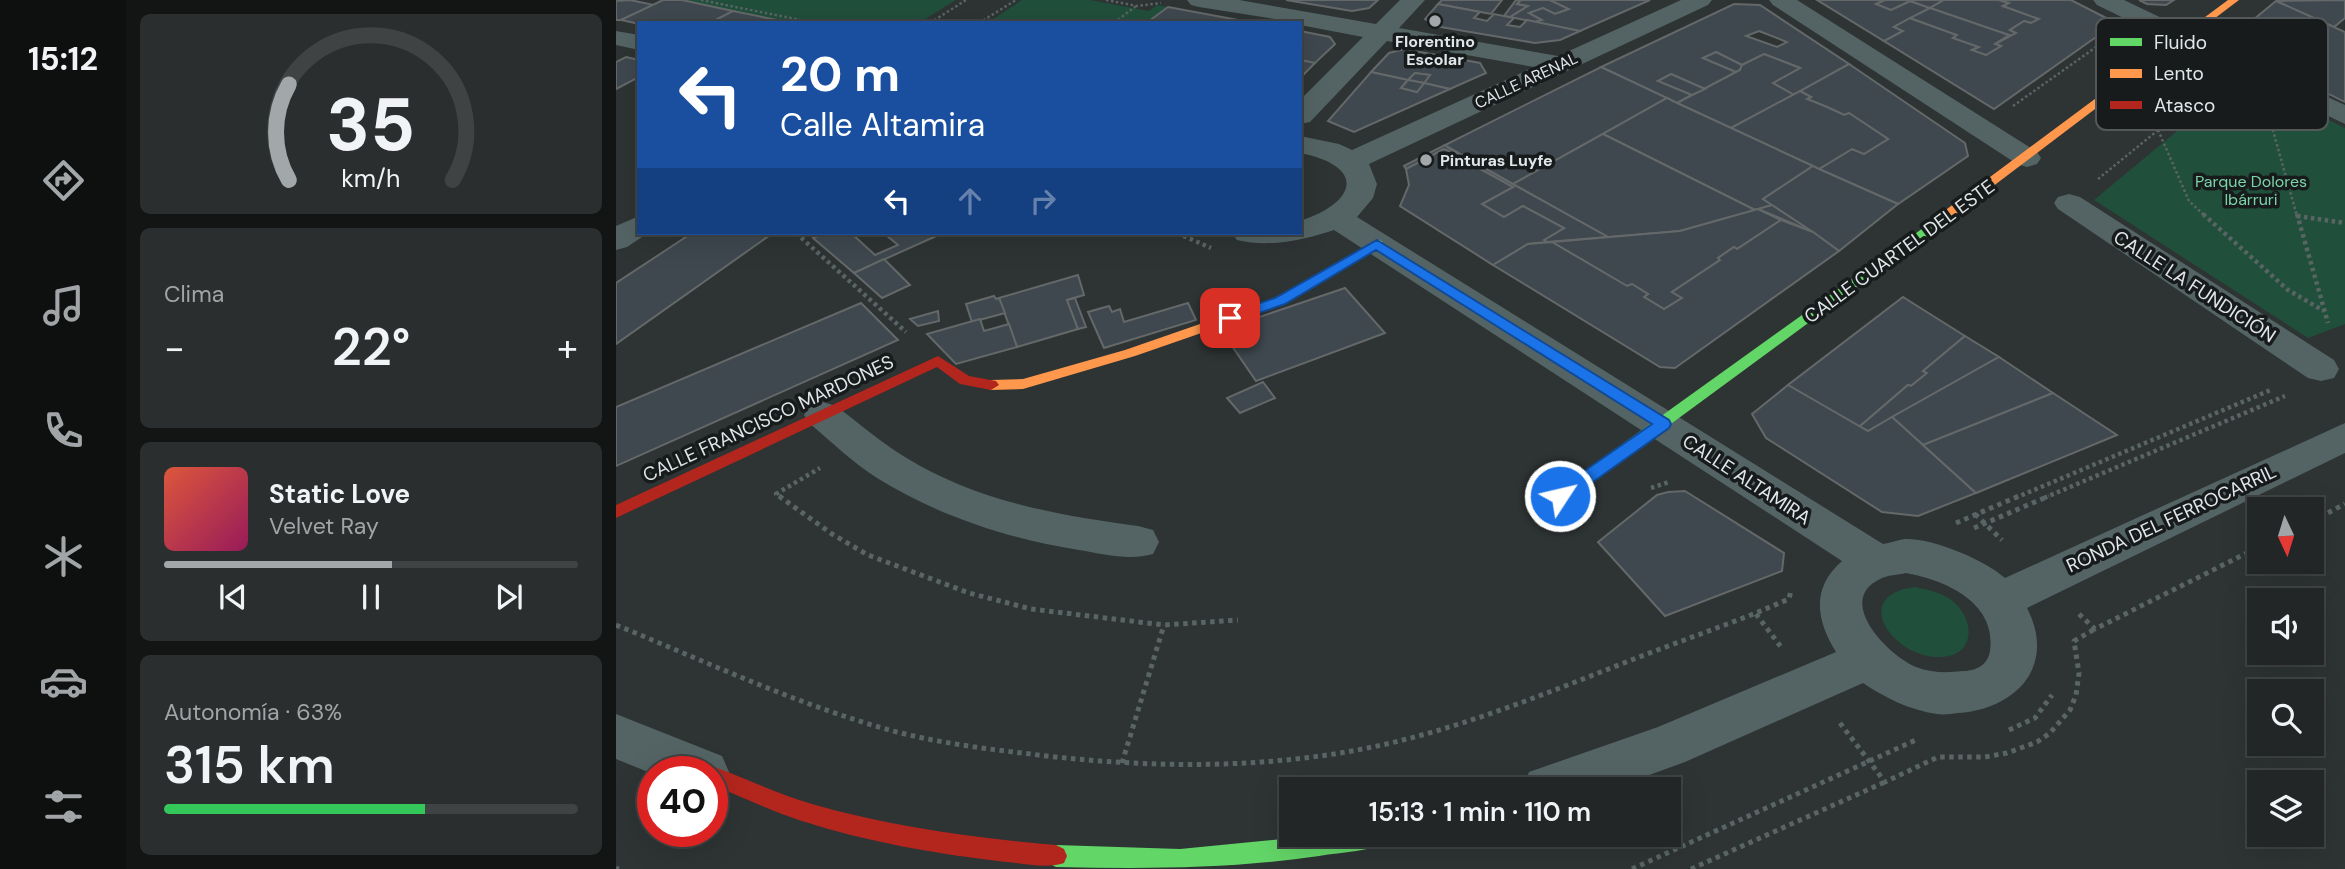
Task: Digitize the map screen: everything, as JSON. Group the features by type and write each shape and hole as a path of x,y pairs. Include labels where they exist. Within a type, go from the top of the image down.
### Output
{"street":[{"path":"1199,0 1560,64"},
{"path":"1302,114 1413,0"},
{"name":"CALLE ARENAL","path":"1353,161 1700,0"},
{"path":"1781,0 2027,158"},
{"path":"2105,0 2142,18"},
{"name":"CALLE CUARTEL DEL ESTE","path":"2210,18 2234,0"},
{"path":"616,38 637,43"},
{"name":"CALLE CUARTEL DEL ESTE","path":"1560,496 1664,424 2096,105"},
{"path":"2328,108 2345,116"},
{"path":"1302,144 1338,152 1353,161 1363,174 1363,189 1354,205 1337,218 1302,230"},
{"name":"CALLE LA FUNDICIÓN","path":"2069,203 2321,369"},
{"name":"CALLE ALTAMIRA","path":"1337,218 1874,560"},
{"path":"616,240 637,226"},
{"path":"938,361 965,380 989,385 1023,384 1130,353 1280,301 1377,244"},
{"name":"CALLE FRANCISCO MARDONES","path":"616,512 938,361"},
{"path":"823,415 890,467 972,508 1029,526 1138,542"},
{"name":"RONDA DEL FERROCARRIL","path":"1999,601 2042,578 2345,437"},
{"path":"1906,556 1945,563 1976,580 1999,601 2012,624 2016,647 2011,664 2000,678 1984,689 1955,695 1927,692 1895,681 1867,660 1851,642 1842,621 1840,602 1845,585 1853,574 1874,560 1906,556"},
{"path":"1580,777 1668,746 1867,660"},
{"path":"616,736 665,756"},
{"path":"728,781 808,812 943,845 1082,860 1194,864 1270,858 1325,847"}],"path":[{"path":"701,0 805,21"},
{"path":"933,21 966,0"},
{"path":"982,21 1016,0"},
{"path":"1117,21 1137,6"},
{"path":"2012,106 2096,47"},
{"path":"2069,203 2158,130 2189,201 2288,290 2325,311"},
{"path":"2273,130 2330,330"},
{"path":"2297,216 2345,223"},
{"path":"798,235 938,361"},
{"path":"1952,524 2321,369"},
{"path":"860,444 776,494 832,534 868,555 903,570 1031,610 1164,625 1238,620"},
{"path":"1642,493 1658,484 1676,480"},
{"path":"2324,514 2345,504"},
{"path":"616,625 804,701 895,731 1000,750 1122,763 1226,762 1320,756 1436,730 1492,712 1756,614 1789,598 1799,548 1824,528"},
{"path":"2042,578 2095,629 2247,553"},
{"path":"1122,763 1164,625"},
{"path":"1632,869 1869,761"},
{"path":"1691,869 1885,782"}],"green space":[{"path":"682,0 956,0 922,21 782,21"},
{"path":"1022,0 1090,0 1149,11 1157,5 1168,7 1150,21 990,21"},
{"name":"Parque Dolores Ibárruri","path":"2328,120 2345,128 2345,324 2308,338 2094,200 2178,130 2328,130"},
{"path":"1915,587 1946,597 1962,611 1968,636 1961,650 1942,657 1924,655 1908,648 1885,626 1881,613 1884,602 1895,592"}],"building":[{"path":"630,0 654,5 616,20 616,1"},
{"path":"663,0 682,0 733,11 714,21 637,21 637,24 621,20"},
{"path":"1286,0 1378,0 1369,8 1352,11"},
{"path":"1442,0 1502,0 1491,14 1438,4"},
{"path":"1516,0 1521,0 1517,4 1528,6 1510,17 1504,16"},
{"path":"1521,0 1550,0 1569,9 1555,14 1543,8 1529,13 1542,20 1535,22 1510,17 1528,6 1517,4"},
{"path":"1550,0 1650,0 1580,31 1535,22 1542,20 1529,13 1543,8 1555,14 1569,9"},
{"path":"1817,0 1885,0 1876,4 1891,10 1910,1 1930,8 1894,27 1903,31 1884,41"},
{"path":"1885,0 1944,0 1930,8 1910,1 1891,10 1876,4"},
{"path":"1944,0 1999,0 2009,3 2003,6 2039,19 2031,23 2024,21 2010,30 2016,33 2011,36 1930,8"},
{"path":"1999,0 2071,0 2106,18 2096,18 2096,37 1994,109 1884,41 1903,31 1894,27 1910,18 1957,35 1953,38 1979,47 1972,50 1986,55 2001,46 1995,44 2016,33 2010,30 2024,21 2031,23 2039,19 2003,6 2009,3"},
{"path":"2139,0 2174,0 2166,5 2147,4"},
{"path":"2345,0 2345,18 2334,27 2328,24 2328,18 2314,18 2276,1"},
{"path":"2276,1 2314,18 2255,18"},
{"path":"1438,4 1480,12 1474,18 1487,21 1494,14 1514,18 1507,25 1520,27 1527,20 1580,31 1560,40 1535,43 1435,26 1425,19"},
{"path":"1734,4 1760,5 1849,64 1794,95 1773,83 1800,68 1764,54 1742,65 1716,52 1703,58 1736,72 1705,89 1671,74 1658,81 1692,95 1677,103 1601,67","holes":["1759,31 1787,42 1777,47 1746,36"]},
{"path":"1168,7 1244,21 1149,21"},
{"path":"1930,8 2009,35 1995,44 2001,46 1986,55 1972,50 1979,47 1953,38 1957,35 1910,18"},
{"path":"733,11 782,21 714,21"},
{"path":"2328,24 2345,32 2345,102 2328,94"},
{"path":"1302,31 1330,37 1335,44 1315,63 1302,60"},
{"path":"1404,49 1480,63 1486,73 1450,89 1424,83 1430,75 1415,73 1408,80 1371,72 1389,53"},
{"path":"1716,52 1742,65 1740,70 1736,72 1703,58"},
{"path":"1764,54 1800,68 1773,83 1794,95 1731,128 1677,103 1740,70 1742,65"},
{"path":"626,57 637,60 637,78 616,89 616,62"},
{"path":"1302,60 1315,63 1302,76"},
{"path":"1849,64 1965,143 1968,156 1898,204 1819,169 1852,149 1864,154 1888,139 1849,113 1844,115 1807,99 1811,97 1800,91"},
{"path":"1601,67 1667,98 1513,184 1445,145"},
{"path":"1371,72 1408,80 1401,88 1417,92 1424,83 1450,89 1354,132 1328,121"},
{"path":"1415,73 1430,75 1424,83 1408,80"},
{"path":"1671,74 1705,89 1692,95 1658,81"},
{"path":"1408,80 1424,83 1417,92 1401,88"},
{"path":"1800,91 1811,97 1807,99 1844,115 1849,113 1888,139 1864,154 1852,149 1819,169 1731,128"},
{"path":"1667,98 1813,166 1763,199 1772,205 1755,210 1603,134"},
{"path":"1603,134 1755,210 1680,231 1608,237 1513,184"},
{"path":"1445,145 1608,237 1547,242 1544,240 1564,228 1523,206 1504,217 1482,204 1513,187 1444,149 1406,169 1404,166"},
{"path":"1444,149 1513,187 1482,204 1504,217 1523,206 1564,228 1544,240 1547,242 1528,244 1493,265 1400,206 1409,185 1406,169"},
{"path":"1813,166 1898,204 1839,251 1763,199"},
{"path":"1772,205 1813,232 1758,209"},
{"path":"1758,209 1781,220 1737,249 1734,247 1718,258 1720,260 1672,292 1682,298 1664,309 1644,297 1648,294 1632,284 1627,286 1552,242 1680,231"},
{"path":"1781,220 1813,232 1839,251 1675,368 1660,367 1493,265 1528,244 1552,242 1627,286 1632,284 1648,294 1644,297 1664,309 1682,298 1672,292 1720,260 1718,258 1734,247 1737,249"},
{"path":"689,235 770,235 616,344 616,283"},
{"path":"820,235 853,235 875,255 898,245 886,235 939,235 854,273 813,238"},
{"path":"884,259 910,285 882,298 854,273"},
{"path":"1078,275 1084,295 1067,300 1078,329 1017,347 999,298"},
{"path":"1345,288 1385,333 1256,381 1221,330"},
{"path":"994,296 999,298 1005,313 972,322 966,304"},
{"path":"1903,297 1965,336 1923,371 1927,373 1911,386 1908,385 1859,427 1788,385"},
{"path":"1075,298 1086,327 1078,329 1067,300"},
{"path":"861,303 898,340 616,466 616,407"},
{"path":"1188,303 1196,320 1104,348 1088,312 1109,306 1112,312 1120,309 1124,322"},
{"path":"938,311 939,321 918,326 910,319"},
{"path":"980,319 984,331 1009,324 1017,347 956,364 927,334"},
{"path":"1965,336 1999,357 1868,431 1859,427 1908,385 1911,386 1927,373 1923,371"},
{"path":"1999,357 2053,393 1923,445 1892,417"},
{"path":"1263,382 1275,398 1240,413 1227,398"},
{"path":"1788,385 1868,431 1892,417 1976,493 1918,516 1882,512 1766,438 1752,414"},
{"path":"2053,393 2117,435 1976,493 1923,445"},
{"path":"1685,491 1784,553 1782,571 1665,616 1598,542 1657,495"}],"traffic: fast":[{"path":"1560,497 1951,212"},
{"path":"1294,293 1377,244"},
{"path":"1056,856 1180,859 1310,847"}],"traffic: slow":[{"path":"2210,18 2234,0"},
{"path":"1951,212 2096,103"},
{"path":"991,385 1023,384 1130,353 1280,301 1294,293"}],"traffic: jam":[{"path":"616,512 938,361 965,380 991,385"},
{"path":"728,782 799,810 872,830 964,846 1056,856"}],"place":[{"name":"Florentino Escolar","path":"1435,21"},
{"name":"Pinturas Luyfe","path":"1426,160"}],"route":[{"path":"1230,318 1280,301 1377,244 1664,424 1560,496"}]}
